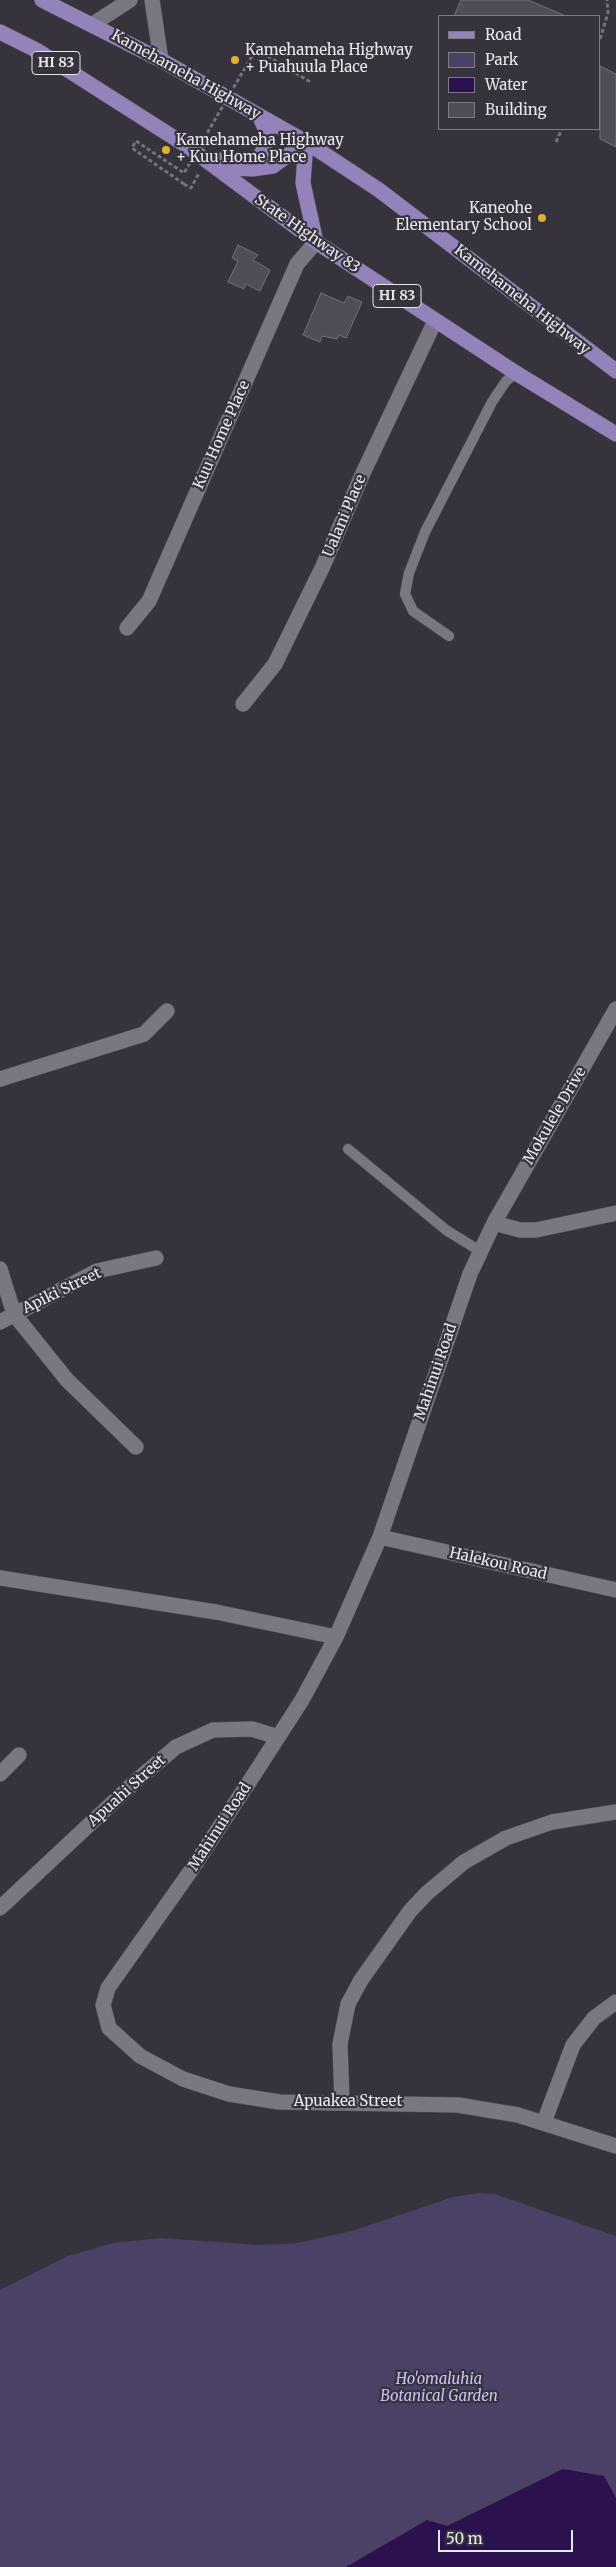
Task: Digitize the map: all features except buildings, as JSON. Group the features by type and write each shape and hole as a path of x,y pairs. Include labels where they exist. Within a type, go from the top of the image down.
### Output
{"main road":[{"name":"Kamehameha Highway","path":"42,0 93,24 161,60 306,142 379,190 616,371"},
{"name":"State Highway 83","path":"0,32 38,51 187,146 316,242 516,373 616,434"},
{"path":"252,169 264,149 266,133 260,117"},
{"path":"187,146 234,168 252,169 272,166 306,142"},
{"path":"306,142 303,183 316,242"}],"street":[{"path":"93,24 130,0"},
{"path":"152,0 161,60"},
{"name":"Kuu Home Place","path":"127,628 149,601 297,264 316,242"},
{"name":"Ualani Place","path":"243,704 275,664 323,566 363,473 435,321"},
{"name":"Mokulele Drive","path":"494,1223 616,1009"},
{"path":"0,1079 144,1034 167,1011"},
{"path":"494,1223 520,1230 536,1230 616,1213"},
{"name":"Mahinui Road","path":"103,2014 103,2005 108,1988 192,1869 278,1737 336,1638 380,1537 480,1250 494,1223"},
{"name":"Apiki Street","path":"0,1322 97,1271 156,1258"},
{"path":"0,1268 14,1314 67,1380 136,1447"},
{"name":"Halekou Road","path":"380,1537 616,1590"},
{"path":"0,1578 216,1612 336,1638"},
{"name":"Apuahi Street","path":"0,1908 137,1780 176,1748 213,1730 252,1728 278,1737"},
{"path":"0,1774 19,1755"},
{"path":"342,2102 340,2044 348,2004 361,1980 410,1911 427,1893 464,1862 506,1838 552,1822 616,1812"},
{"path":"544,2122 573,2045 594,2018 616,2002"},
{"name":"Apuakea Street","path":"103,2014 114,2034 140,2056 198,2084 254,2099 279,2102 458,2104 518,2115 616,2146"}],"lane":[{"path":"449,636 413,612 405,594 409,573 425,532 492,402 506,380 516,373"},
{"path":"348,1149 446,1230 480,1250"}],"path":[{"path":"601,36 608,13 607,0"},
{"path":"198,173 191,188 132,148 136,141 184,173 256,49 312,83"},
{"path":"556,142 562,130"}],"green space":[{"name":"Ho'omaluhia Botanical Garden","path":"479,2193 495,2194 616,2236 616,2567 0,2567 0,2290 68,2256 113,2243 160,2238 260,2245 297,2243 352,2231 453,2197"}],"water":[{"path":"563,2469 604,2476 616,2498 616,2567 346,2567 427,2520 447,2526"}],"place":[{"name":"Kamehameha Highway + Puahuula Place","path":"235,60"},
{"name":"Kamehameha Highway + Kuu Home Place","path":"166,150"},
{"name":"Kaneohe Elementary School","path":"542,218"}]}
